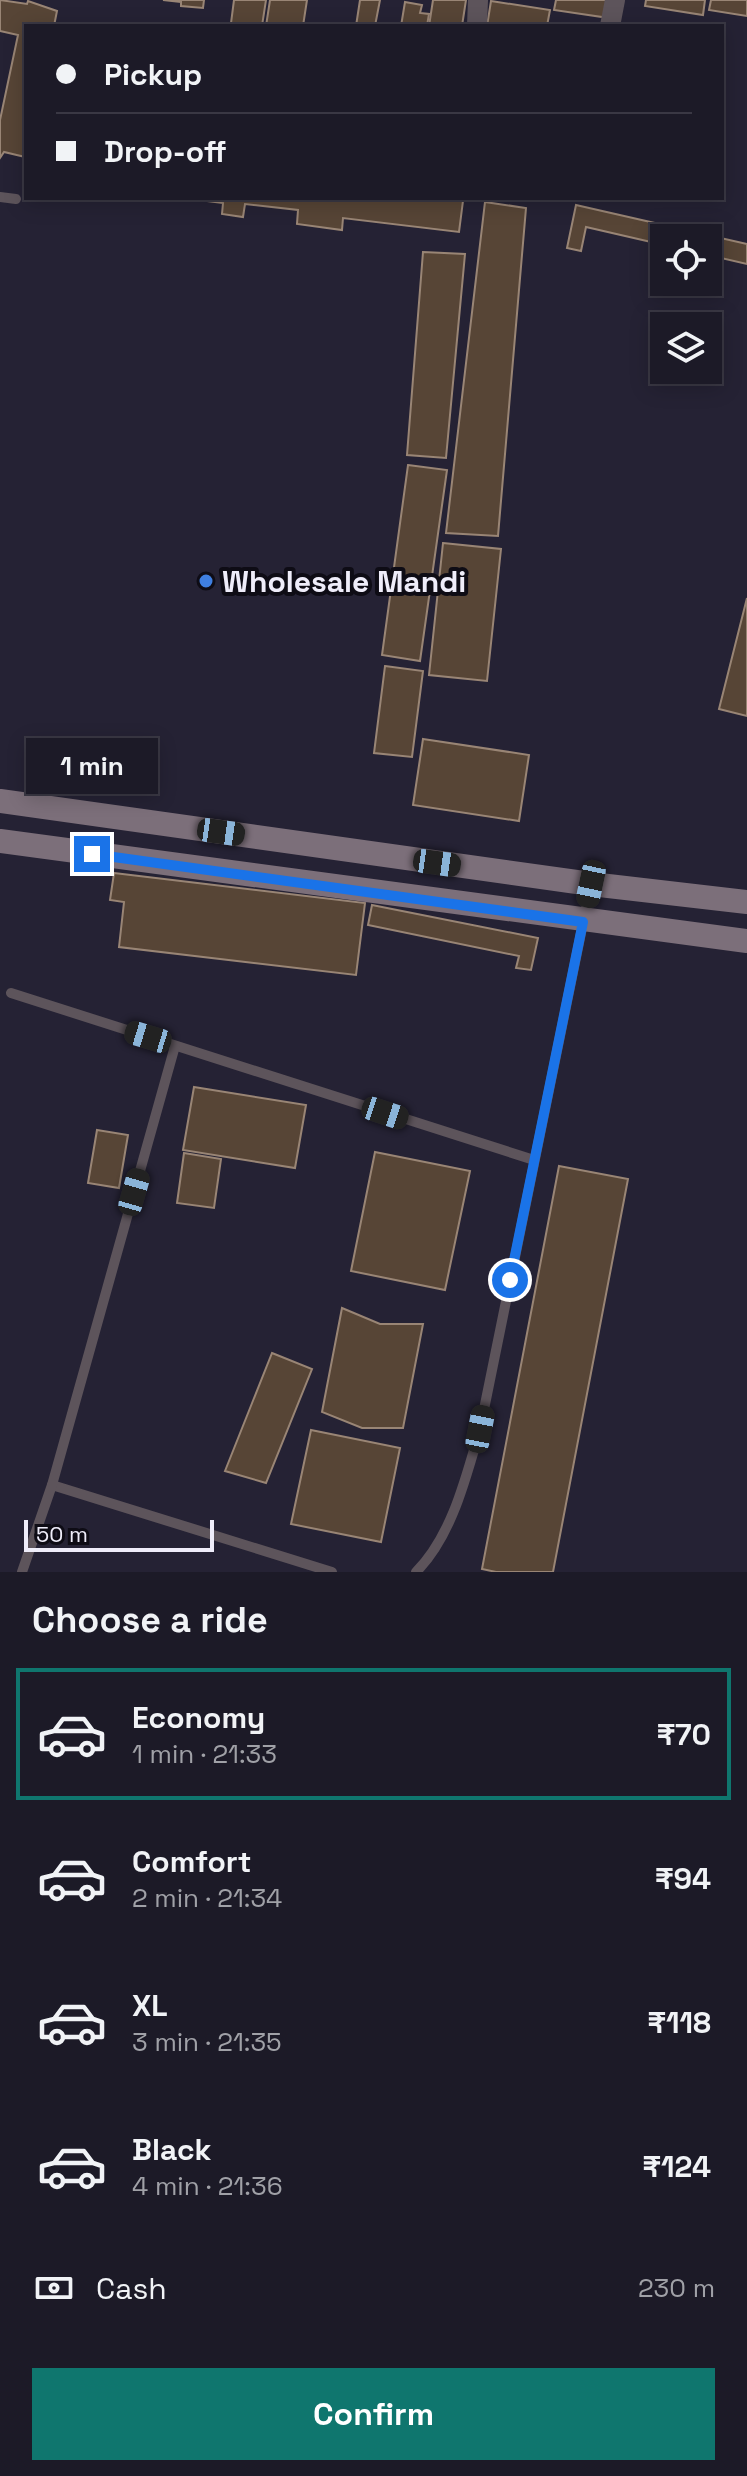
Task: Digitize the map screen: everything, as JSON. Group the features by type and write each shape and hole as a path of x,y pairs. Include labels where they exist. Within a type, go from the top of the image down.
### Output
{"main road":[{"path":"0,801 591,884 747,902"},
{"path":"0,841 583,922 747,941"}],"street":[{"path":"477,24 478,0"},
{"path":"610,24 615,0"}],"lane":[{"path":"0,197 16,199"},
{"path":"416,1572 435,1547 467,1473 480,1429 591,884"},
{"path":"11,993 534,1160"},
{"path":"22,1572 52,1485 175,1046"},
{"path":"52,1485 332,1572"}],"building":[{"path":"0,0 27,4 28,1 57,11 54,24 24,24 24,157 4,152 0,158 0,120 18,35 0,31"},
{"path":"163,0 204,0 203,8"},
{"path":"234,0 266,0 262,24 231,23"},
{"path":"270,0 307,0 303,24 266,24"},
{"path":"360,0 380,0 375,24 356,24"},
{"path":"433,0 466,0 462,24 429,24"},
{"path":"556,0 611,0 609,18 554,10"},
{"path":"646,0 705,0 703,15 645,6"},
{"path":"711,0 747,0 747,16 709,10"},
{"path":"491,1 550,10 547,24 487,24"},
{"path":"405,2 422,5 420,13 429,14 427,24 401,24"},
{"path":"199,200 463,201 459,232 343,218 342,230 297,224 298,210 245,204 243,217 222,214 223,203"},
{"path":"485,202 526,208 498,536 446,533"},
{"path":"576,205 659,224 650,224 650,242 586,227 581,251 567,248"},
{"path":"722,238 747,244 747,264 722,258"},
{"path":"423,252 465,254 446,458 407,455"},
{"path":"408,465 447,470 420,661 382,655"},
{"path":"443,543 501,549 487,681 429,675"},
{"path":"747,598 747,716 719,709"},
{"path":"385,666 423,671 412,757 374,753"},
{"path":"423,739 529,755 519,821 413,805"},
{"path":"114,873 365,903 356,975 119,947 124,902 110,900"},
{"path":"372,905 538,938 531,970 516,968 519,956 368,925"},
{"path":"194,1087 306,1105 295,1168 183,1150"},
{"path":"97,1130 128,1135 119,1188 88,1183"},
{"path":"375,1152 470,1171 445,1290 351,1271"},
{"path":"184,1153 221,1159 214,1208 177,1203"},
{"path":"559,1166 628,1179 553,1572 496,1572 482,1569"},
{"path":"342,1308 380,1324 423,1324 403,1428 362,1428 322,1412"},
{"path":"272,1353 312,1369 266,1483 225,1471"},
{"path":"311,1430 400,1448 381,1542 291,1524"}],"place":[{"name":"Wholesale Mandi","path":"206,581"}],"route":[{"path":"92,854 583,922 510,1280"}]}
